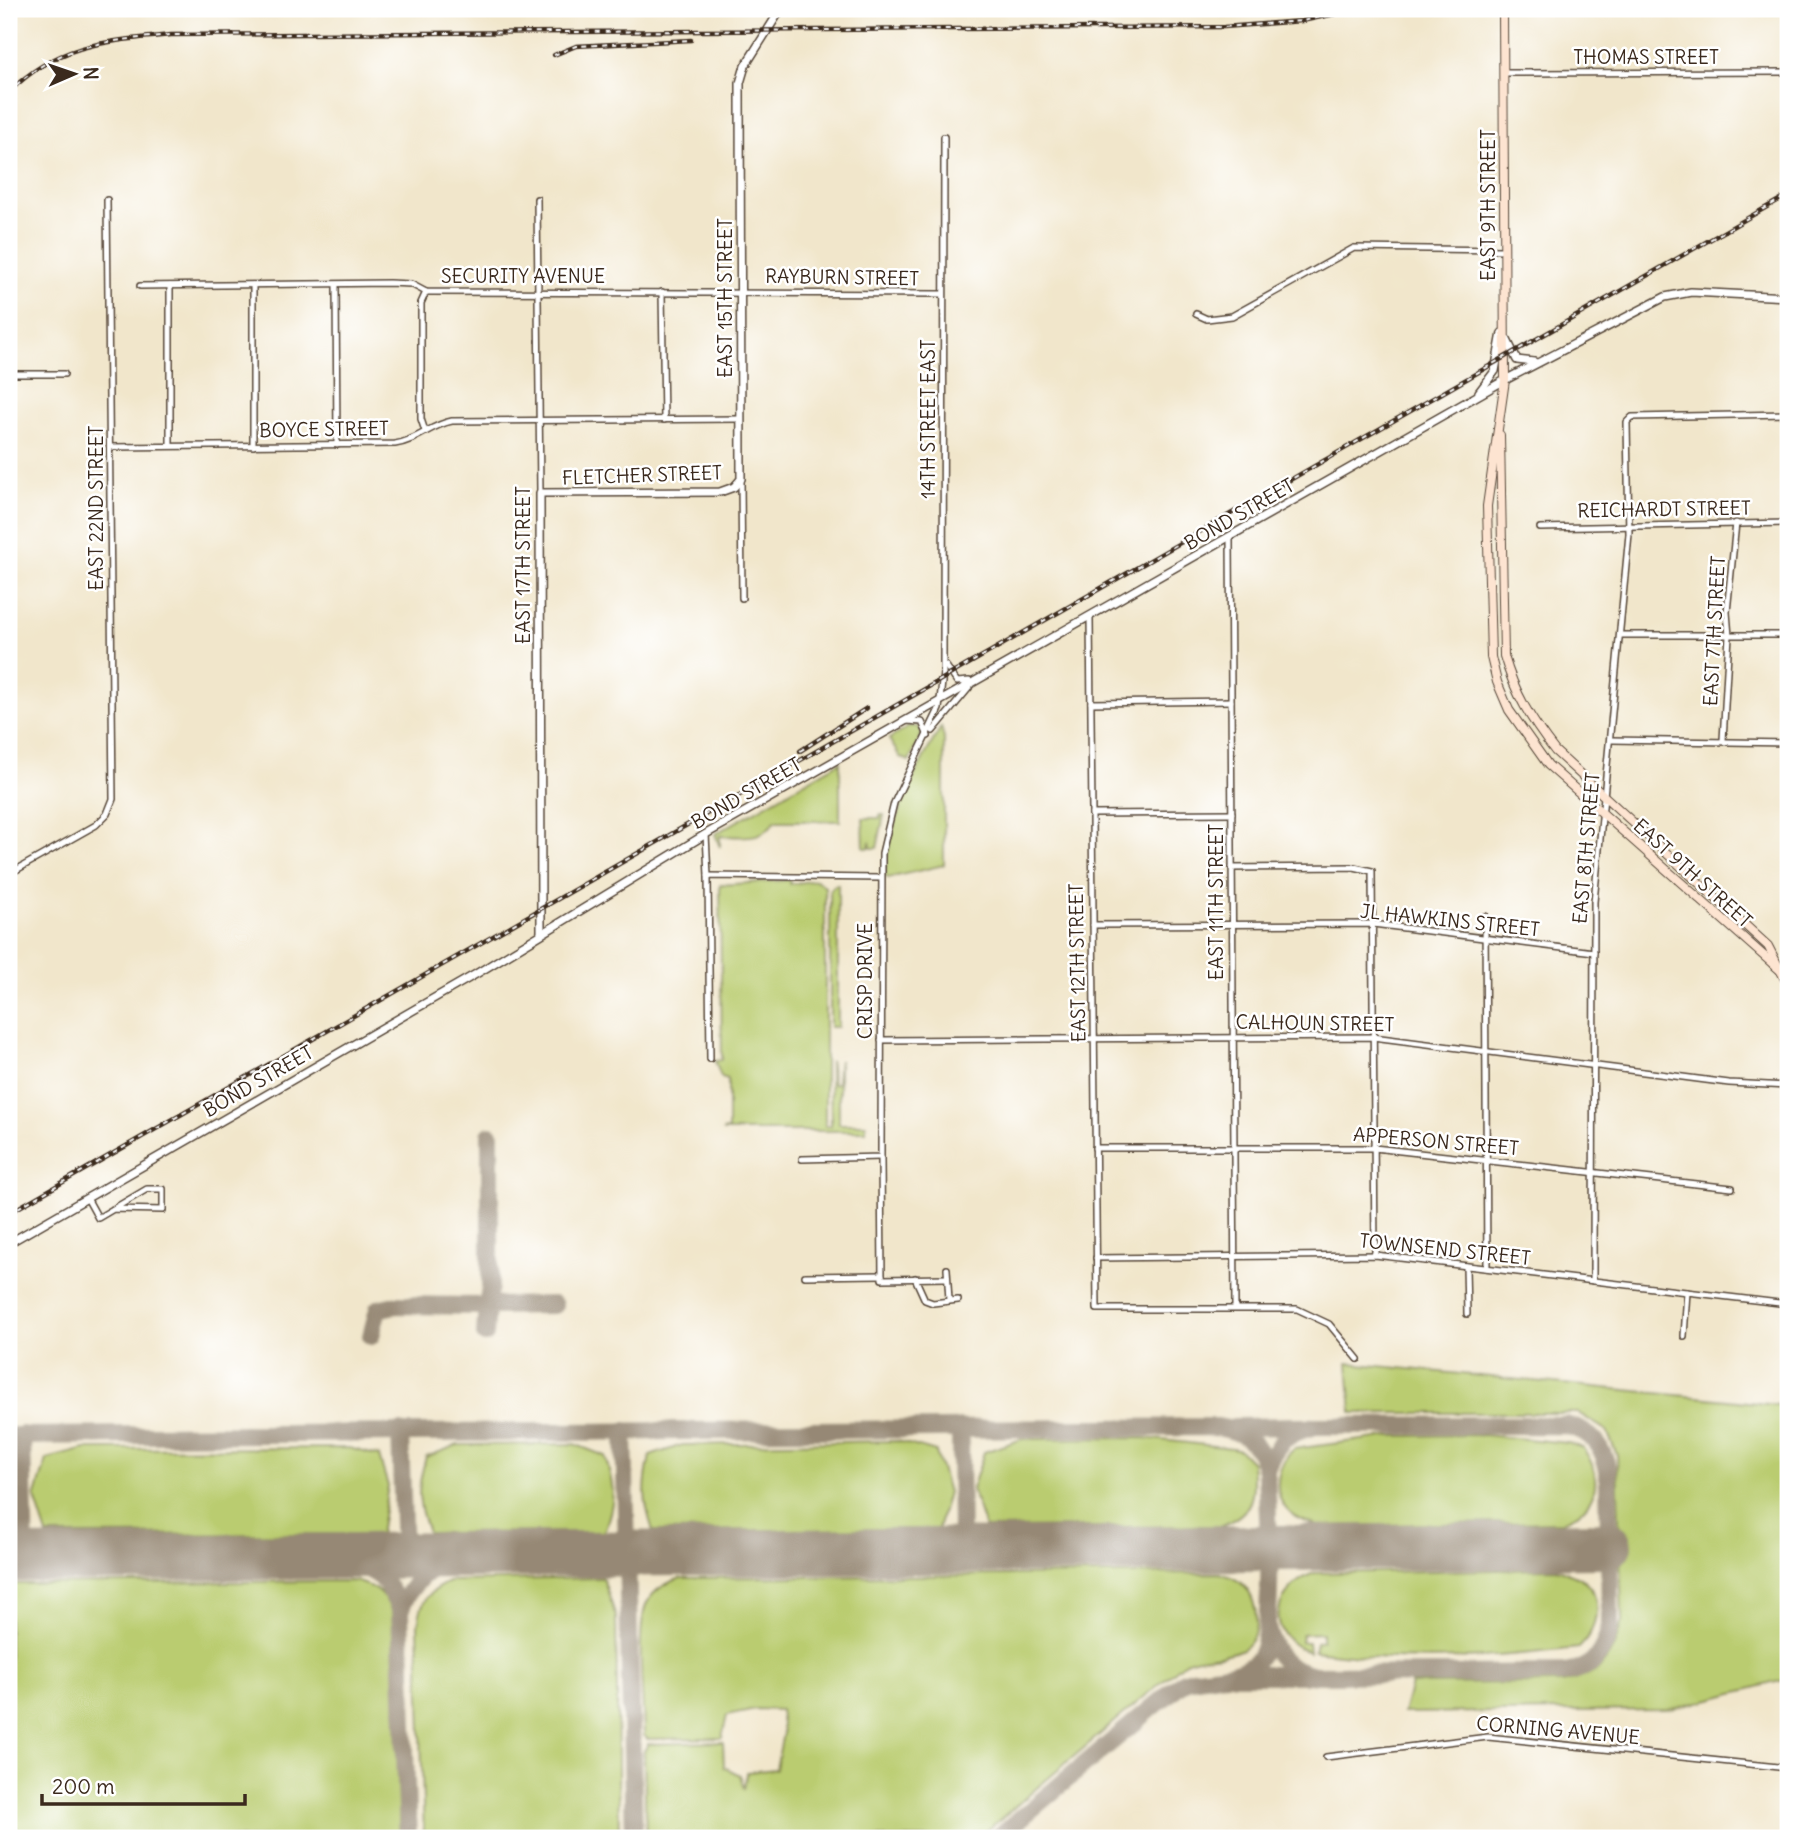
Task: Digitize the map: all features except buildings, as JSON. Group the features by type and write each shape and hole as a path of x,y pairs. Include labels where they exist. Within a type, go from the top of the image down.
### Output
{"main road":[{"name":"EAST 9TH STREET","path":"1503,9 1505,380 1500,400 1487,506 1491,657 1509,710 1548,765 1785,970"},
{"name":"EAST 9TH STREET","path":"1500,400 1504,656 1514,690 1529,718 1555,751 1604,799 1768,946 1785,970"},
{"path":"1785,970 1788,985"}],"street":[{"name":"EAST 15TH STREET","path":"742,598 741,76 781,9"},
{"name":"THOMAS STREET","path":"1503,73 1788,72"},
{"name":"14TH STREET EAST","path":"940,701 944,654 944,137"},
{"name":"EAST 17TH STREET","path":"537,198 541,932"},
{"name":"EAST 22ND STREET","path":"9,874 96,825 107,814 114,792 107,200"},
{"path":"1196,314 1207,319 1232,316 1354,248 1504,250"},
{"name":"SECURITY AVENUE","path":"140,286 411,284 426,292 740,291"},
{"path":"253,285 253,446"},
{"path":"336,285 337,444"},
{"path":"170,286 170,445"},
{"name":"RAYBURN STREET","path":"740,291 943,294"},
{"path":"425,431 421,419 421,303 426,292"},
{"path":"662,292 664,419"},
{"path":"1504,318 1513,357 1525,363 1541,360 1665,297 1692,292 1788,297"},
{"path":"1464,404 1492,377 1497,365 1504,318"},
{"name":"BOND STREET","path":"9,1243 476,974 706,834 1541,360"},
{"path":"9,374 64,374"},
{"name":"EAST 8TH STREET","path":"1593,1281 1596,877 1611,740 1629,524 1628,419 1788,414"},
{"name":"BOYCE STREET","path":"111,447 406,443 425,431 452,421 741,419"},
{"name":"FLETCHER STREET","path":"540,493 720,492 734,487 741,479"},
{"name":"EAST 7TH STREET","path":"1723,740 1729,636 1727,612 1737,523"},
{"name":"REICHARDT STREET","path":"1540,528 1629,524 1788,523"},
{"name":"EAST 11TH STREET","path":"1230,538 1235,1308"},
{"name":"EAST 12TH STREET","path":"1090,617 1097,1309 1235,1308"},
{"path":"1620,635 1788,635"},
{"path":"944,654 947,671 957,681 966,682 982,676"},
{"name":"CRISP DRIVE","path":"928,736 961,694 982,676"},
{"name":"CRISP DRIVE","path":"882,1275 880,878 889,819 928,736 940,701"},
{"path":"1091,703 1231,701"},
{"path":"903,721 922,722 928,736"},
{"path":"1611,740 1788,743"},
{"path":"1092,814 1231,813"},
{"path":"706,834 710,1059"},
{"path":"1232,868 1354,867 1372,873 1374,1255"},
{"path":"708,876 880,878"},
{"path":"1485,916 1487,1269"},
{"name":"JL HAWKINS STREET","path":"1093,925 1373,924 1594,952"},
{"name":"CALHOUN STREET","path":"881,1040 1373,1037 1729,1083 1788,1086"},
{"name":"APPERSON STREET","path":"1095,1149 1374,1148 1732,1188"},
{"path":"802,1158 881,1157"},
{"path":"87,1198 98,1218 113,1209 147,1189 163,1189 163,1210 113,1209"},
{"name":"TOWNSEND STREET","path":"1096,1258 1374,1255 1788,1304"},
{"path":"1466,1266 1467,1314"},
{"path":"947,1269 949,1300"},
{"path":"804,1276 946,1278"},
{"path":"915,1278 925,1300 933,1303 958,1300"},
{"path":"1684,1336 1688,1292"},
{"path":"1235,1308 1297,1309 1313,1314 1336,1331 1358,1359"},
{"name":"CORNING AVENUE","path":"1326,1757 1488,1737 1788,1768"},
{"path":"1729,1838 1746,1835 1785,1838"}],"green space":[{"path":"910,726 919,727 922,734 909,761 900,757 889,739"},
{"path":"941,727 944,738 944,865 888,878 885,876 887,855 897,816 912,780"},
{"path":"840,762 840,821 774,821 758,835 720,836 720,847 715,834"},
{"path":"880,815 884,815 877,848 871,848 870,841 869,848 864,848 863,818 880,818"},
{"path":"790,880 790,884 816,880 825,887 825,1126 831,1126 830,1060 833,1084 837,1083 839,1060 839,1124 866,1124 866,1131 722,1131 728,1130 728,1079 721,1077 715,1061 722,1060 720,885"},
{"path":"838,885 838,1027 830,1027 830,890"},
{"path":"1348,1363 1788,1406 1788,1679 1668,1710 1403,1713 1411,1684 1562,1683 1587,1675 1603,1663 1614,1646 1622,1621 1617,1455 1607,1431 1578,1413 1352,1413"},
{"path":"1483,1435 1568,1443 1583,1448 1594,1471 1594,1491 1590,1501 1574,1516 1562,1522 1318,1526 1291,1514 1280,1499 1279,1475 1284,1460 1294,1449 1391,1436"},
{"path":"1144,1438 1240,1450 1252,1462 1252,1494 1246,1509 1220,1526 985,1528 972,1489 984,1452 1022,1439"},
{"path":"898,1441 936,1452 948,1492 938,1529 653,1531 645,1494 650,1456 682,1445"},
{"path":"574,1444 605,1456 613,1494 604,1532 428,1533 419,1495 426,1457 458,1445"},
{"path":"349,1448 379,1456 388,1486 380,1534 47,1535 35,1498 47,1459 85,1449"},
{"path":"1556,1569 1583,1580 1592,1590 1595,1599 1596,1617 1590,1634 1579,1648 1479,1657 1383,1658 1314,1651 1316,1642 1322,1640 1322,1633 1302,1634 1301,1642 1308,1642 1309,1652 1294,1645 1284,1635 1279,1624 1282,1600 1300,1580 1314,1573"},
{"path":"1220,1573 1242,1584 1253,1601 1255,1629 1247,1645 1233,1652 1185,1662 978,1838 646,1838 644,1751 648,1744 723,1742 724,1767 740,1775 744,1790 747,1772 776,1769 783,1733 780,1710 755,1709 727,1715 722,1738 647,1739 644,1735 641,1647 643,1614 653,1594 671,1582 681,1578"},
{"path":"603,1578 616,1617 619,1838 424,1838 418,1626 427,1597 451,1581"},
{"path":"355,1581 380,1593 394,1617 400,1838 9,1838 9,1584"}],"taxiway":[{"path":"371,1336 378,1309 395,1305 487,1306 490,1288 490,1135"},
{"path":"485,1334 487,1306 554,1305"},
{"path":"1266,1470 1274,1452 1284,1440 1315,1426 1565,1425 1582,1431 1599,1447 1608,1471 1610,1626 1605,1644 1596,1658 1584,1667 1566,1673 1314,1675 1296,1669 1283,1660 1274,1648 1268,1631"},
{"path":"1234,1427 1301,1426"},
{"path":"9,1436 1217,1427 1243,1435 1255,1445 1266,1470 1269,1601 1267,1628 1256,1661 1240,1671 1184,1681 997,1838"},
{"path":"960,1428 961,1552"},
{"path":"624,1431 634,1838"},
{"path":"400,1432 404,1556"},
{"path":"22,1435 25,1559"},
{"path":"400,1611 409,1592 421,1577 455,1555"},
{"path":"345,1557 380,1577 400,1611 408,1838"},
{"path":"1234,1675 1304,1675"}],"runway":[{"path":"9,1559 1609,1545"}],"railway":[{"path":"9,92 46,63 84,47 171,35 1224,27 1302,21 1359,9"},
{"path":"554,55 576,46 691,40"},
{"path":"9,1213 1788,195"},
{"path":"800,751 867,708"}]}
